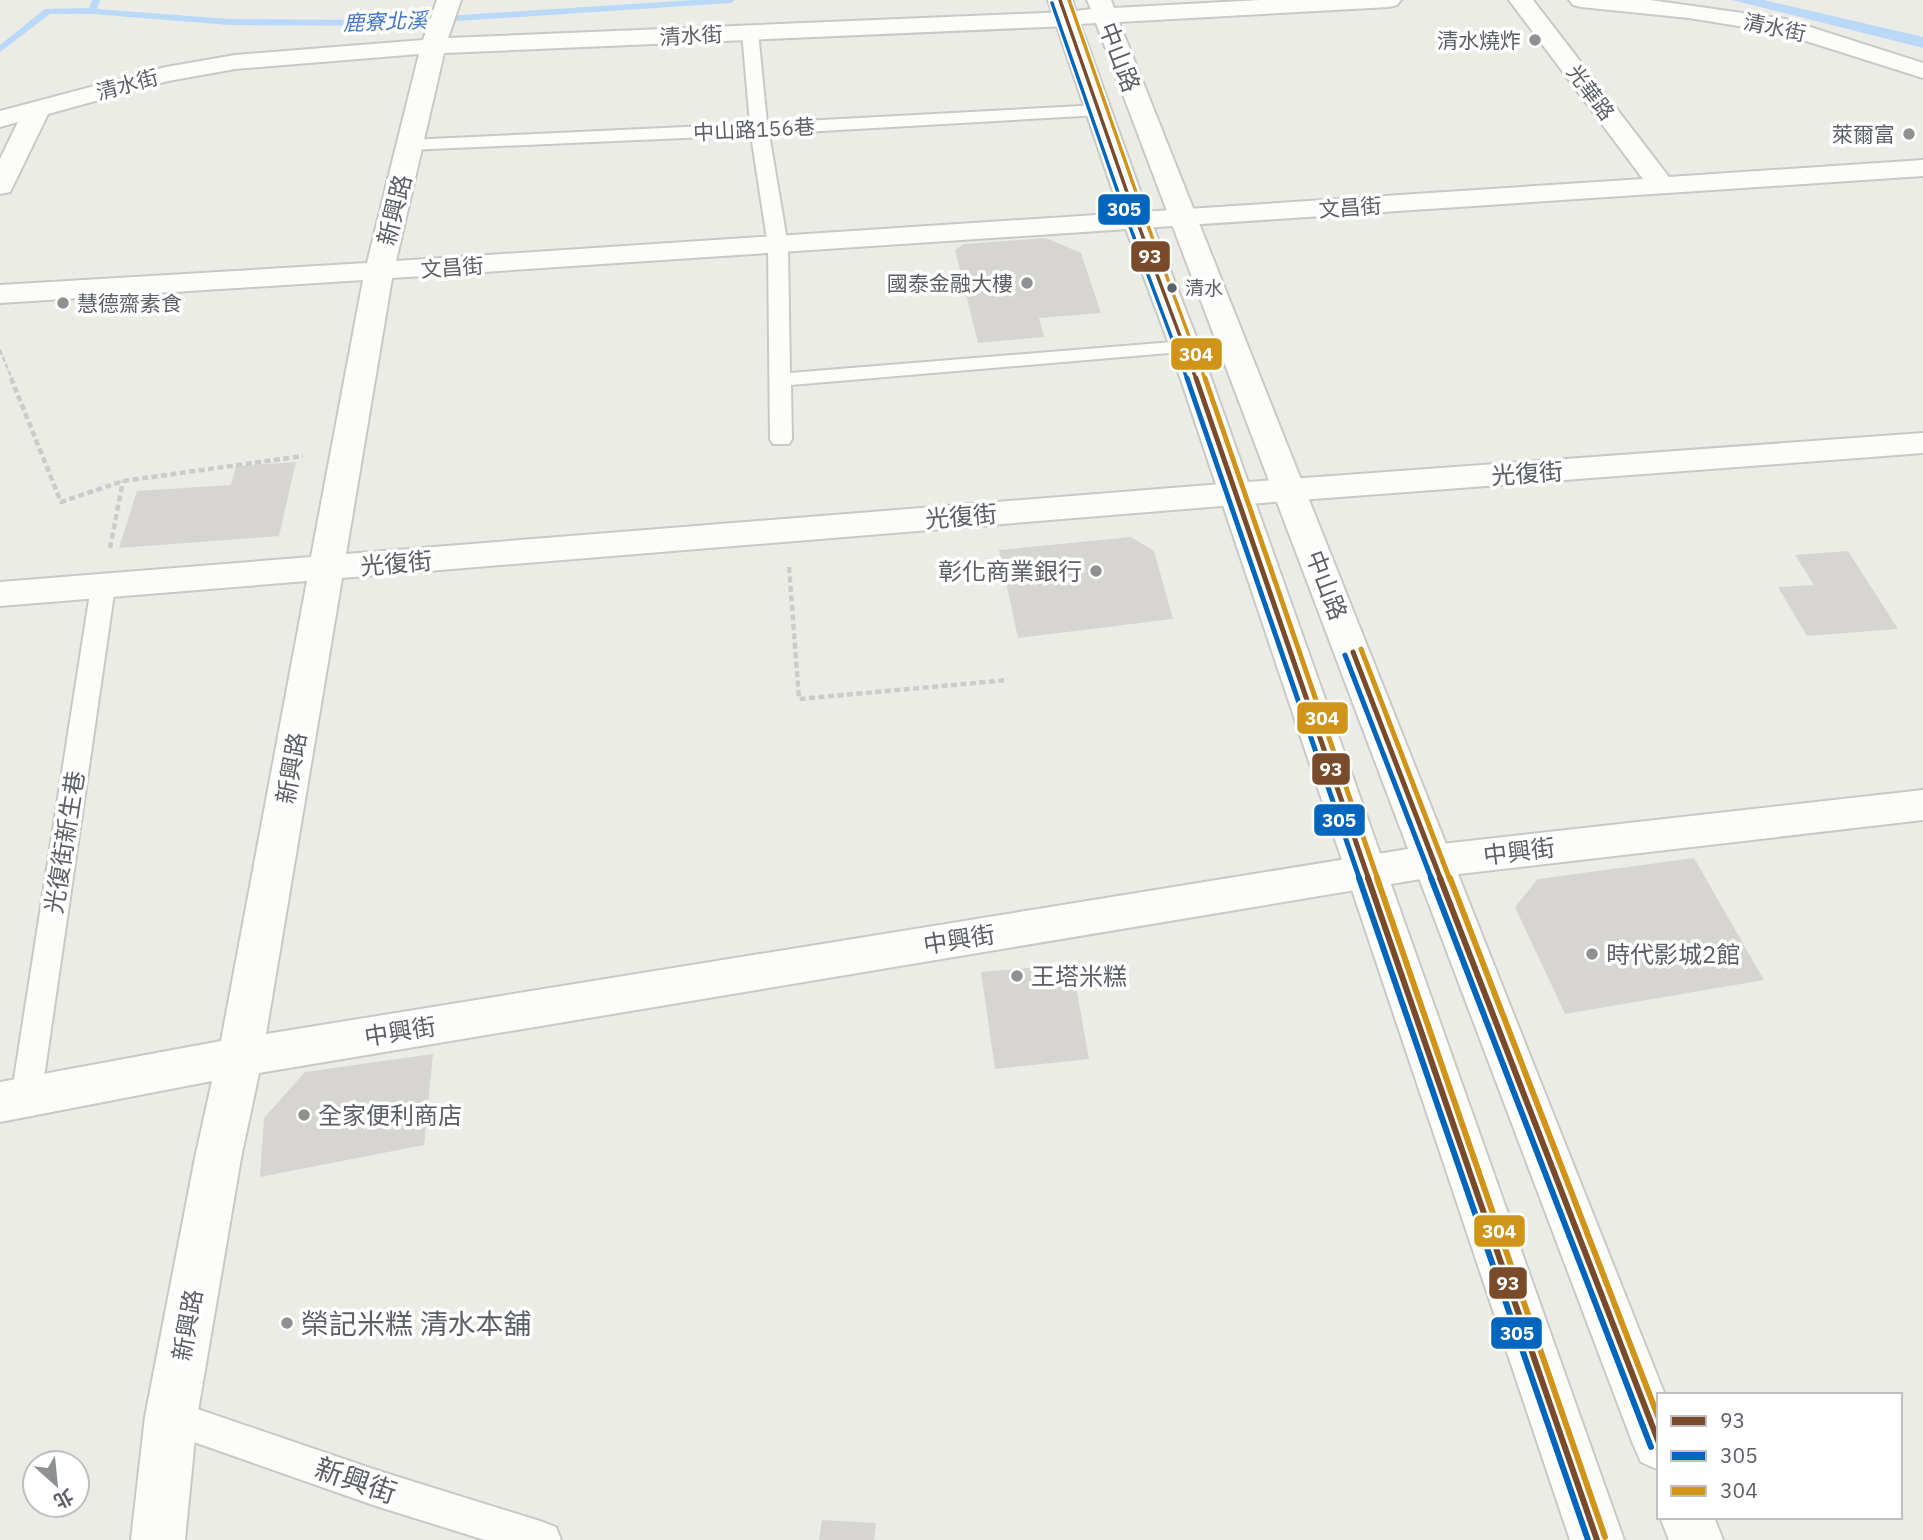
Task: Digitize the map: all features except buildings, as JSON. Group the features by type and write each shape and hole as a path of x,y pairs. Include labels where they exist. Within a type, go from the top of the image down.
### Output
{"street":[{"name":"新興路","path":"158,1540 171,1417 218,1158 240,1057 379,271 433,46 449,0"},
{"name":"清水街","path":"0,119 166,74 235,62 433,46 750,32 1064,9 1389,0"},
{"name":"光華路","path":"1521,0 1661,185"},
{"name":"清水街","path":"1581,0 1689,11 1785,26 1923,71"},
{"name":"中山路","path":"1102,8 1657,1439"},
{"name":"中山路","path":"1064,9 1137,221 1185,347 1597,1540"},
{"path":"0,186 38,108"},
{"name":"文昌街","path":"0,295 778,246 1923,168"},
{"name":"光復街","path":"0,594 1234,494 1923,443"},
{"name":"中興街","path":"13,1100 240,1057 1433,861 1923,805"},
{"path":"1688,1519 1696,1540"}],"lane":[{"path":"750,32 759,130 778,246 781,439"},
{"name":"中山路156巷","path":"409,145 759,130 1099,110"},
{"path":"780,380 1185,347"},
{"name":"光復街新生巷","path":"13,1100 103,587"},
{"name":"新興街","path":"171,1417 376,1488 543,1540"}],"path":[{"path":"0,350 61,502 123,481 245,462 349,451"},
{"path":"103,587 123,481"},
{"path":"786,531 799,699 1008,680"}],"water":[{"path":"1732,0 1764,0 1923,37 1923,48"}],"waterway":[{"name":"鹿寮北溪","path":"92,11 96,0"},
{"name":"鹿寮北溪","path":"92,11 229,22 383,23 731,0"},
{"path":"0,49 48,11 92,11"}],"transit line":[{"name":"93","path":"1060,0 1137,221 1185,347 1597,1540"},
{"name":"304","path":"1069,0 1145,218 1193,344 1605,1537"},
{"name":"305","path":"1052,3 1129,224 1177,350 1588,1540"},
{"name":"304","path":"1361,649 1657,1414"},
{"name":"93","path":"1353,652 1657,1438"},
{"name":"305","path":"1345,655 1651,1447"}],"place":[{"name":"清水燒炸","path":"1535,40"},
{"name":"萊爾富","path":"1909,134"},
{"name":"國泰金融大樓","path":"1027,283"},
{"name":"清水","path":"1172,288"},
{"name":"慧德齋素食","path":"63,303"},
{"name":"彰化商業銀行","path":"1096,571"},
{"name":"時代影城2館","path":"1592,954"},
{"name":"王塔米糕","path":"1017,976"},
{"name":"全家便利商店","path":"304,1115"},
{"name":"榮記米糕 清水本舖","path":"287,1323"}]}
